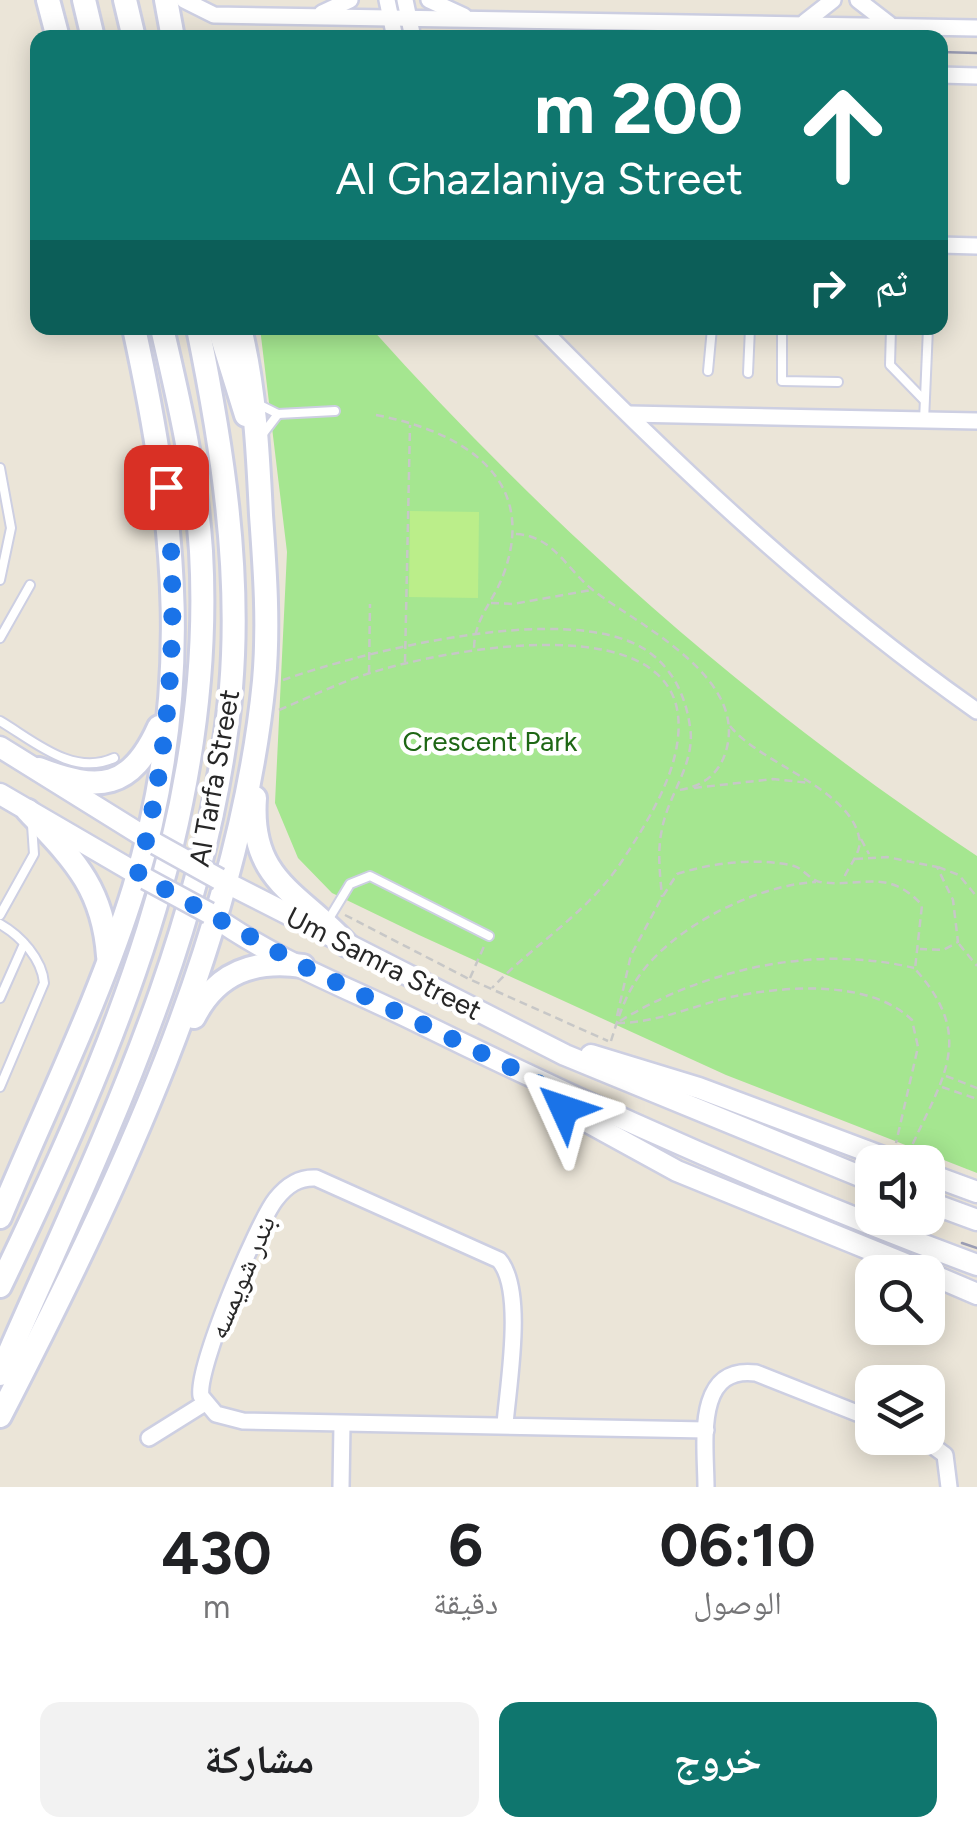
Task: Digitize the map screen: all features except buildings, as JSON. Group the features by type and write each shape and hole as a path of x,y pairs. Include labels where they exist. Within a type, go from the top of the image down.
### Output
{"main road":[{"path":"48,0 56,30"},
{"path":"84,0 91,30"},
{"path":"125,0 132,30"},
{"path":"166,0 172,30"},
{"path":"0,1217 108,963 142,876 151,841 168,705 175,577 159,448 135,335"},
{"name":"Al Tarfa Street","path":"0,1286 120,1019 141,963 168,870 187,776 198,687 201,552 185,426 164,335"},
{"name":"Al Tarfa Street","path":"0,1374 148,1028 196,883 218,780 231,685 230,548 226,486 199,335"},
{"path":"221,335 258,447"},
{"path":"0,1416 61,1294 164,1061 212,916 252,760 264,678 266,614 254,401 241,335"},
{"path":"39,769 86,784 118,778 142,759 168,705"},
{"path":"252,760 256,838 266,866 287,894 330,916 346,945"},
{"path":"28,811 87,877 99,903 108,963"},
{"path":"164,1061 207,995 223,980 250,966 303,966"}],"street":[{"path":"184,0 214,15 977,28"},
{"path":"312,16 350,0"},
{"path":"387,0 393,30"},
{"path":"405,0 412,30"},
{"path":"430,0 472,20"},
{"path":"802,23 833,0"},
{"path":"858,0 892,26"},
{"path":"948,75 977,76"},
{"path":"948,245 977,246"},
{"path":"548,335 661,451 795,572 977,711"},
{"path":"629,414 977,422"},
{"path":"661,451 672,416"},
{"name":"Um Samra Street","path":"0,747 222,881 550,1047 662,1097 855,1173"},
{"name":"Um Samra Street","path":"0,794 303,966 533,1078 732,1169 977,1265"},
{"name":"Um Samra Street","path":"550,1047 675,1080 870,1145"},
{"name":"Um Samra Street","path":"533,1078 564,1109 677,1171 882,1255"},
{"name":"بندر شويمسه","path":"204,1403 199,1383 203,1368 268,1210 296,1180 316,1178 504,1265 512,1306 506,1424"},
{"path":"945,1180 977,1192"},
{"path":"945,1208 977,1220"},
{"name":"Um Samra Street","path":"945,1281 977,1294"},
{"path":"706,1487 706,1430 711,1394 722,1379 736,1372 756,1373 855,1412"},
{"path":"149,1438 204,1403 216,1414 243,1421 706,1430"},
{"path":"341,1487 342,1424"},
{"path":"945,1455 950,1487"}],"lane":[{"path":"708,371 711,335"},
{"path":"748,373 750,335"},
{"path":"782,335 782,381 838,382"},
{"path":"891,335 890,365 924,400"},
{"path":"924,420 928,335"},
{"path":"254,401 278,414 335,411"},
{"path":"258,447 278,414"},
{"path":"0,468 11,528 0,580"},
{"path":"0,638 30,585"},
{"path":"0,721 68,761 93,765 114,758"},
{"path":"0,736 0,747"},
{"path":"0,916 34,854 28,811"},
{"path":"34,854 60,845"},
{"path":"330,916 350,884 370,876 489,936"},
{"path":"0,924 24,944 42,969 43,989 0,1087"},
{"path":"0,998 24,944"}],"path":[{"path":"376,415 410,424 462,447 506,485 516,534 504,576 478,616 474,650"},
{"path":"405,664 410,424"},
{"path":"516,534 534,535 549,544 592,590 634,614 680,652 722,699 729,724 725,756 716,772 692,788"},
{"path":"488,602 513,604 592,590"},
{"path":"369,674 370,604"},
{"path":"277,682 368,652 508,630 622,639 647,650 668,670 686,701 692,734 662,826 663,895"},
{"path":"274,712 405,664 474,650 561,645 627,655 649,666 667,688 678,712 678,738 653,806 600,891 492,988 330,916"},
{"path":"729,724 754,751 788,766 842,811 870,856"},
{"path":"676,790 774,778 811,783"},
{"path":"842,880 854,860 860,838"},
{"path":"854,860 870,856 937,867 959,875 977,897"},
{"path":"617,1023 630,955 677,874 702,866 784,864 800,868 818,882"},
{"path":"937,867 953,900 958,942 977,966"},
{"path":"610,1042 641,973 708,919 775,888 842,880 888,882 908,890 922,905 915,969"},
{"path":"469,980 489,936"},
{"path":"919,949 943,950 958,942"},
{"path":"617,1023 670,993 735,972 794,961 866,960 915,969 947,1012 952,1044 941,1087 906,1145"},
{"path":"617,1023 648,1023 736,996 826,990 888,1002 912,1020 918,1048 902,1145"},
{"path":"945,1076 977,1088"},
{"path":"941,1087 977,1099"}],"green space":[{"name":"Crescent Park","path":"261,335 377,335 510,474 657,612 813,739 977,856 977,1173 945,1161 945,1145 905,1145 726,1075 332,893 298,858 275,803 287,552"},
{"path":"410,511 479,512 478,598 409,597"}],"tram line":[{"path":"948,52 977,53"},
{"path":"962,1243 977,1248"}],"route":[{"path":"166,487 175,577 173,665 158,783 138,874 303,966 533,1078 564,1109"}]}
